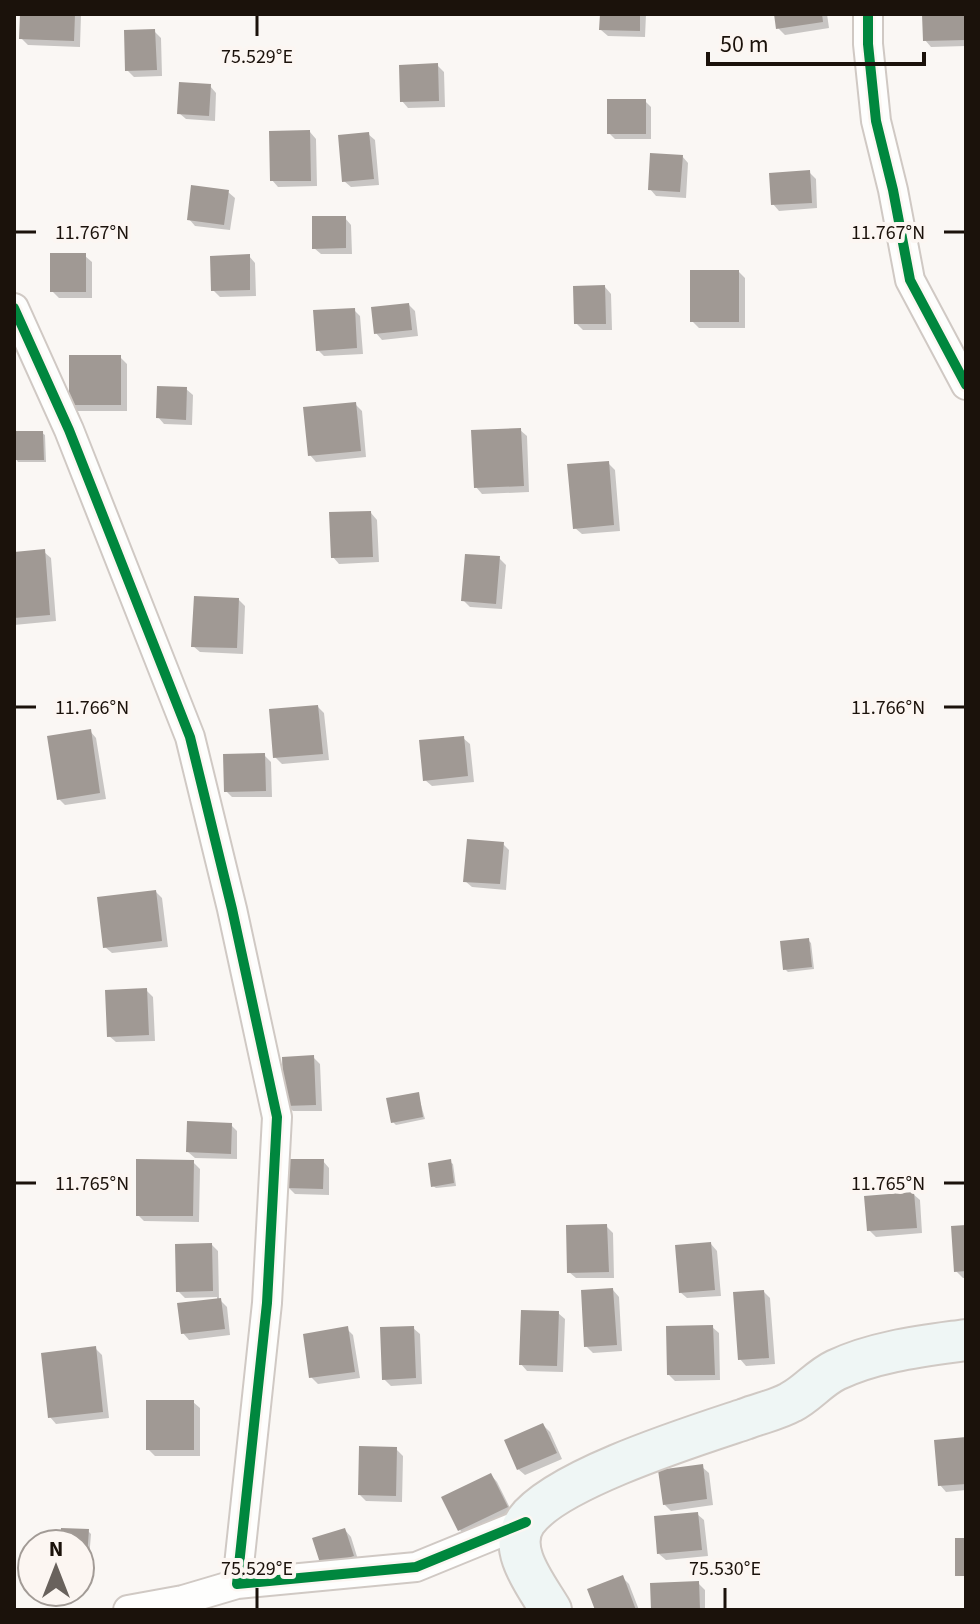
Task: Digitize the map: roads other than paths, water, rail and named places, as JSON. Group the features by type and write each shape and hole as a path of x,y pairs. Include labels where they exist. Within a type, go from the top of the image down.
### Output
{"main road":[{"path":"551,1610 524,1563 519,1540 526,1522 556,1496 587,1479 676,1443 791,1403 835,1371 915,1346 966,1340"}],"street":[{"path":"868,14 876,121 910,280 966,385"},
{"path":"14,308 80,458 190,737 232,909 277,1117 267,1303 237,1584"},
{"path":"128,1610 183,1600 237,1584 416,1567 526,1522"}]}
